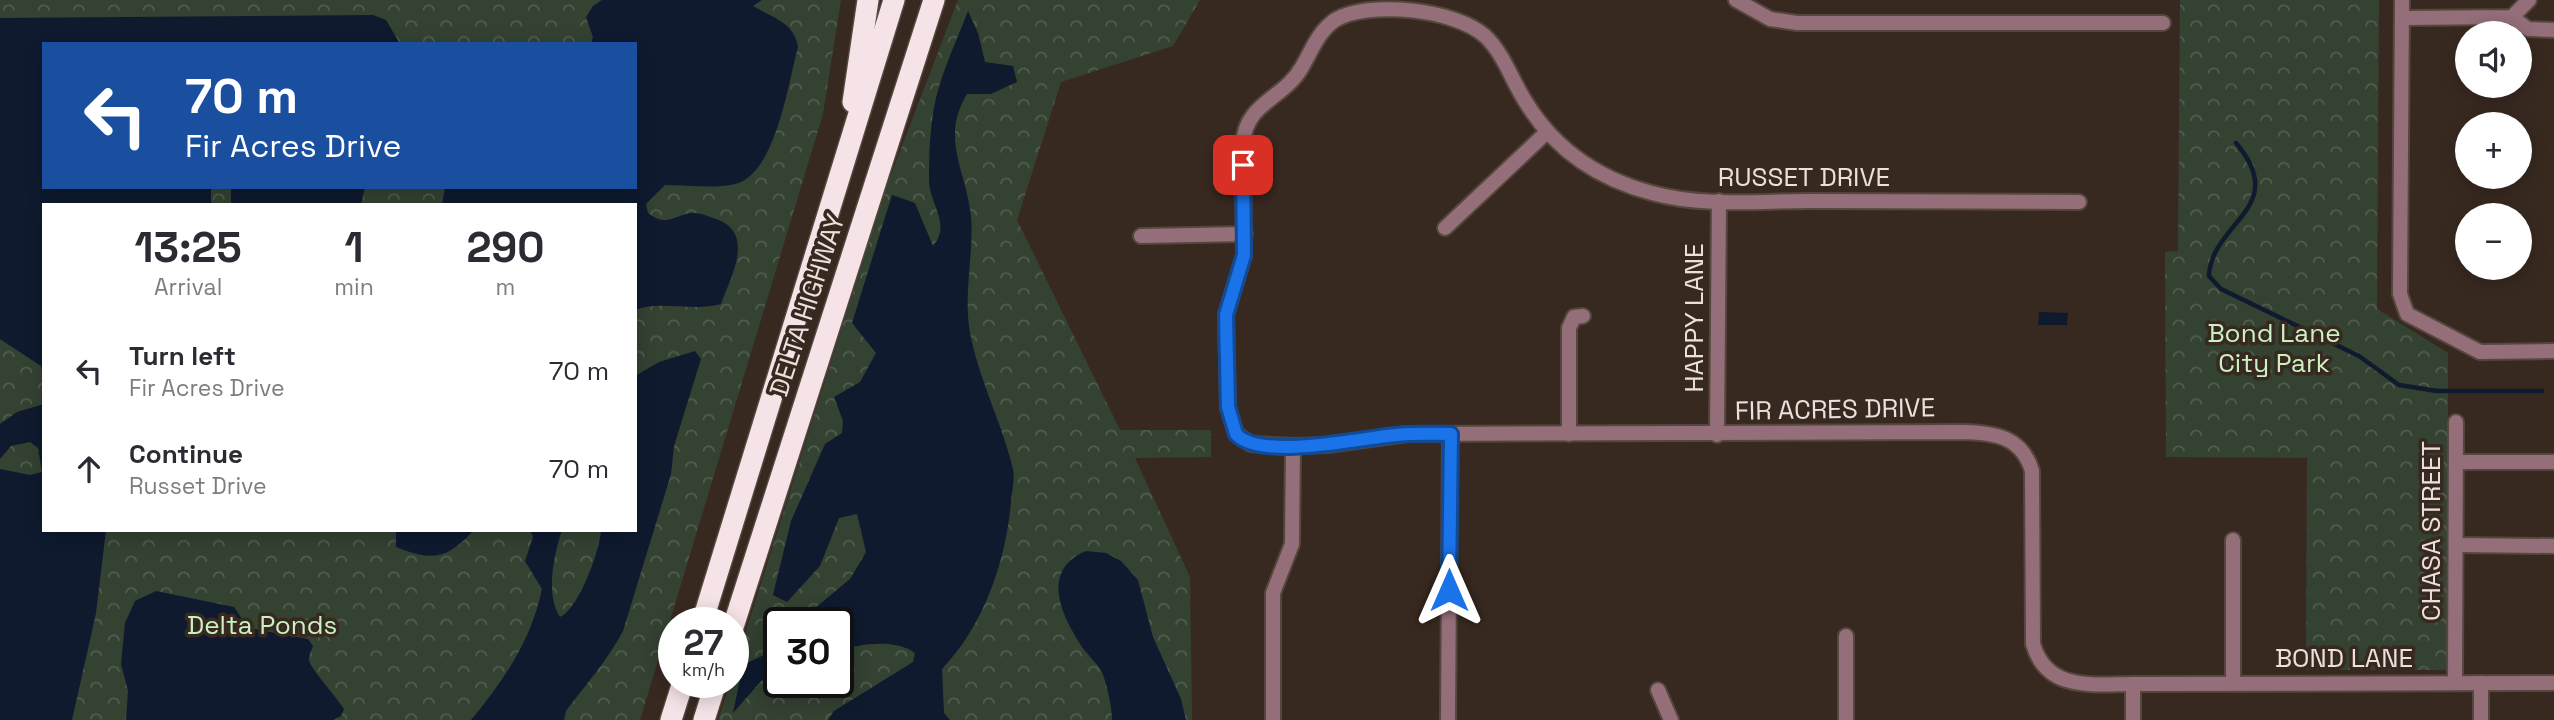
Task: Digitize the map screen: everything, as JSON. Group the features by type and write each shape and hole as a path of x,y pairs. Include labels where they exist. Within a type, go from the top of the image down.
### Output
{"highway":[{"path":"842,174 868,0"},
{"name":"DELTA HIGHWAY","path":"707,607 894,0"},
{"name":"DELTA HIGHWAY","path":"739,607 934,0"},
{"path":"671,720 678,698"},
{"path":"704,720 711,698"}],"street":[{"path":"1736,0 1770,19 1797,23 2163,23"},
{"path":"2402,0 2400,293 2407,314 2480,352 2554,352"},
{"path":"2512,17 2529,0"},
{"name":"RUSSET DRIVE","path":"1293,446 1245,442 1236,434 1230,417 1226,315 1243,263 1243,143 1249,118 1292,82 1324,29 1352,12 1426,10 1465,22 1492,44 1547,132 1588,167 1621,184 1668,197 1719,201 2079,202"},
{"path":"2402,18 2512,17 2528,29 2554,30"},
{"path":"1445,228 1547,132"},
{"name":"HAPPY LANE","path":"1717,435 1719,201"},
{"path":"1141,236 1245,234"},
{"path":"1569,434 1569,328 1574,317 1583,316"},
{"name":"CHASA STREET","path":"2455,682 2456,422"},
{"name":"FIR ACRES DRIVE","path":"1293,446 1327,445 1398,435 1451,434 1964,432 1999,435 2011,440 2028,459 2032,471 2032,629 2037,658 2044,668 2070,682 2133,684"},
{"path":"1448,720 1451,434"},
{"path":"1273,720 1273,593 1292,544 1293,446"},
{"path":"2456,461 2554,462"},
{"path":"2233,540 2233,683"},
{"path":"2456,545 2554,546"},
{"path":"1846,636 1846,720"},
{"path":"2481,683 2481,720"},
{"name":"BOND LANE","path":"2133,684 2554,683"},
{"path":"2133,684 2133,720"},
{"path":"1658,691 1671,720"}],"green space":[{"name":"Delta Ponds","path":"0,0 841,0 823,114 674,607 658,607 658,660 640,720 0,720"},
{"path":"958,0 1200,0 1173,46 1061,82 1017,220 1120,430 1211,430 1211,457 1135,458 1190,577 1192,720 718,720 725,698 749,698 749,621 887,185"},
{"name":"Bond Lane City Park","path":"2180,0 2379,0 2377,309 2448,353 2448,670 2306,670 2307,458 2166,457 2165,252 2178,251"}],"water":[{"path":"602,0 762,0 753,6 782,22 796,39 798,47 778,125 761,163 749,177 735,184 709,187 665,185 646,204 648,213 655,218 667,220 688,214 700,214 716,219 735,234 737,256 721,304 699,307 655,306 637,309 637,203 442,203 445,189 637,189 637,42 592,42 593,37 586,17 593,6"},
{"path":"968,11 978,33 985,62 1013,66 1017,82 991,94 967,94 959,110 955,140 971,216 968,304 970,333 1014,473 1008,524 998,569 981,612 957,652 942,669 944,713 950,720 828,720 834,711 913,662 915,653 888,644 854,647 854,607 816,607 850,579 866,552 857,514 839,518 820,566 787,602 773,595 791,521 825,444 842,433 843,421 834,397 860,382 876,353 852,323 892,195 915,203 933,246 938,238 940,222 929,180 932,118 942,76"},
{"path":"373,15 386,20 399,42 42,42 42,189 211,189 211,203 42,203 42,370 41,366 0,339 0,18"},
{"path":"231,189 365,189 361,203 231,203"},
{"path":"2039,312 2068,313 2067,325 2038,325"},
{"path":"695,351 701,359 674,446 671,474 623,631 566,711 564,720 471,720 515,659 537,608 542,589 525,561 533,537 531,532 561,532 552,574 553,598 560,617 567,612 581,591 593,564 601,532 637,532 637,375 659,362"},
{"path":"42,405 42,472 38,448 30,442 11,446 0,459 0,424 17,412"},
{"path":"0,469 30,475 42,472 42,532 106,532 96,613 72,720 0,720"},
{"path":"396,532 472,532 456,547 439,555 420,555 396,547"},
{"path":"1086,551 1106,553 1121,561 1138,580 1153,637 1181,699 1186,720 1112,720 1102,672 1069,625 1059,596 1062,571 1071,560"},
{"path":"156,591 234,607 248,628 308,639 313,646 310,663 344,709 341,716 333,720 126,720 128,691 121,664 125,623 135,601"},
{"path":"763,656 763,679 749,695 749,662"},
{"path":"736,698 746,698 733,713"}],"waterway":[{"path":"2236,143 2251,165 2255,184 2252,199 2244,214 2213,257 2209,276 2221,289 2359,356 2399,385 2437,391 2542,391"}],"route":[{"path":"1243,165 1245,247 1243,263 1226,315 1228,407 1236,434 1251,444 1293,446 1327,445 1398,435 1451,434 1449,590"}]}
